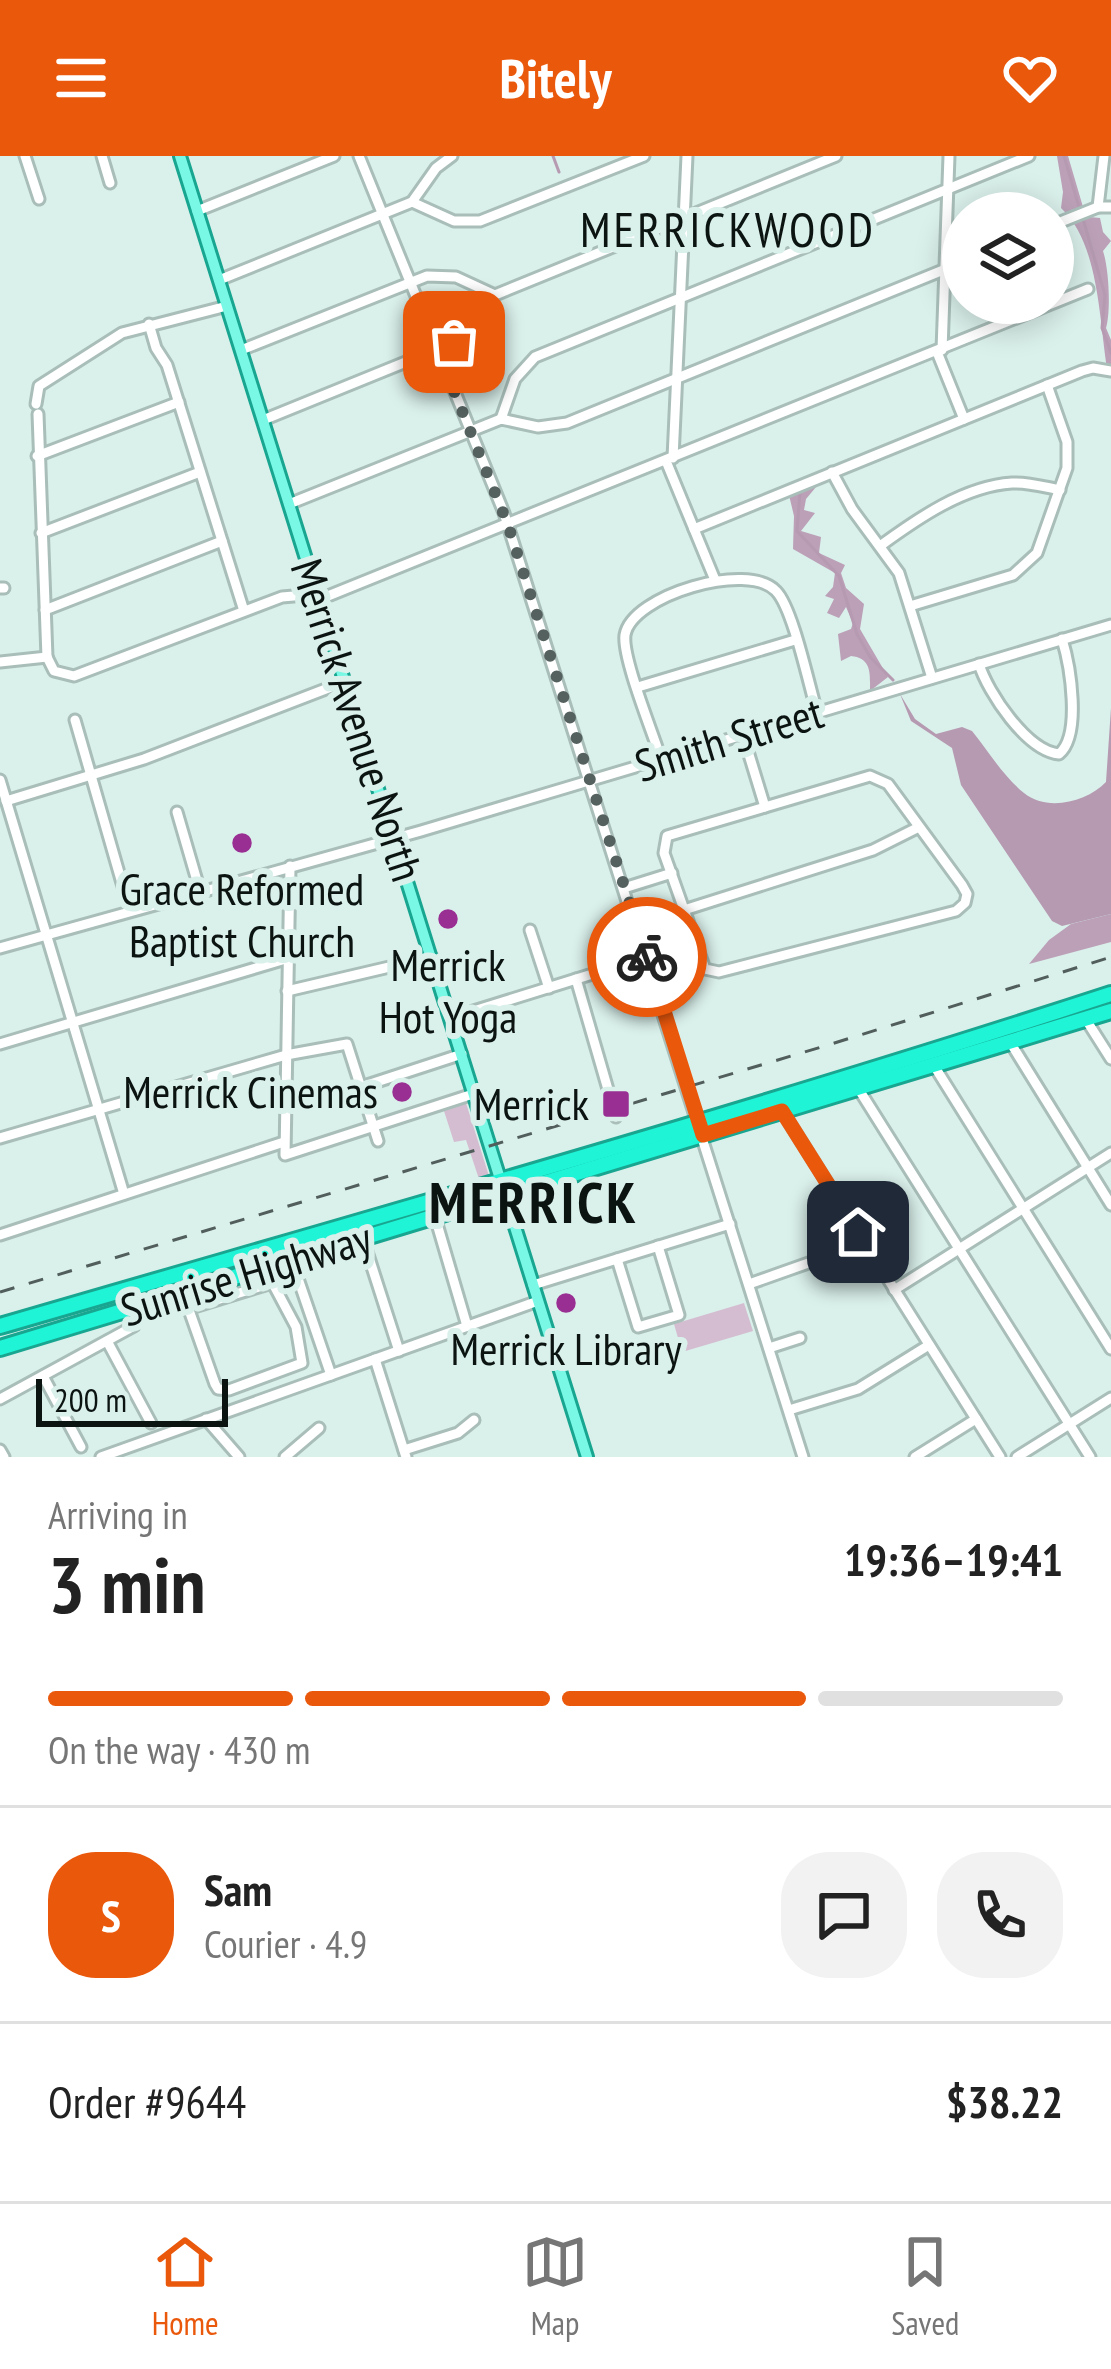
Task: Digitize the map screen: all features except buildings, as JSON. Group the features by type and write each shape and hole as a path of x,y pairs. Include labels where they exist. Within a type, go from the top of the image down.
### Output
{"highway":[{"name":"Sunrise Highway","path":"701,1128 782,1111 930,1060 1010,1042 1111,994"},
{"name":"Sunrise Highway","path":"0,1326 502,1189 1081,1012 1111,1011"},
{"name":"Sunrise Highway","path":"0,1348 435,1217 502,1189"}],"main road":[{"name":"Merrick Avenue North","path":"180,156 586,1457"}],"street":[{"path":"25,156 39,199"},
{"path":"102,156 110,183"},
{"path":"197,211 334,156"},
{"path":"359,156 508,525 803,1457"},
{"path":"219,280 412,202 436,168 452,156"},
{"path":"412,202 454,221 481,221 644,156"},
{"path":"687,156 670,460 715,580"},
{"path":"263,420 437,349 470,330 495,295 836,156"},
{"path":"948,190 949,156"},
{"path":"501,419 515,379 536,358 1030,156"},
{"path":"1098,207 1104,156"},
{"path":"1074,217 1111,207"},
{"path":"289,504 501,419 538,427 556,425 942,271"},
{"path":"241,350 410,282 445,274 495,295"},
{"path":"227,306 122,333 39,386 37,456 46,657 62,676 74,676 282,597 317,597 508,525 1088,289"},
{"path":"942,302 939,351 964,419"},
{"path":"149,324 244,611"},
{"path":"694,529 1093,368 1109,370"},
{"path":"910,606 1022,570 1037,553 1067,468 1067,442 1047,386"},
{"path":"37,456 178,403"},
{"path":"41,533 200,472"},
{"path":"832,472 899,574 932,678"},
{"path":"880,546 925,514 989,488 1018,483 1060,490"},
{"path":"45,610 222,542"},
{"path":"661,759 625,640 632,620 650,605 715,580 759,580 774,588 785,604 817,712"},
{"name":"Smith Street","path":"0,948 394,838 1111,625"},
{"path":"979,664 999,704 1040,748 1059,754 1068,744 1072,675 1062,639"},
{"path":"638,687 795,640"},
{"path":"0,662 46,657"},
{"path":"6,801 90,776 344,682"},
{"path":"75,720 130,911"},
{"path":"743,734 764,807"},
{"path":"870,776 888,784 967,894 962,908 712,972 700,962 664,843 667,836 764,807 870,776"},
{"path":"0,780 124,1194"},
{"path":"177,812 200,891"},
{"path":"684,910 873,850 919,827"},
{"path":"290,866 285,1155 473,1094"},
{"path":"624,888 671,873"},
{"path":"530,930 548,988"},
{"path":"287,991 431,957"},
{"path":"451,1018 646,957"},
{"path":"0,1044 289,958"},
{"path":"576,980 616,1117"},
{"path":"1081,1012 1111,1059"},
{"path":"1010,1042 1111,1205"},
{"path":"0,1138 286,1054 347,1044 378,1141"},
{"path":"361,1088 462,1054"},
{"path":"930,1060 1111,1348"},
{"path":"857,1088 1090,1457"},
{"path":"782,1111 1000,1457"},
{"path":"0,1235 284,1142"},
{"path":"894,1290 1111,1153"},
{"path":"435,1217 467,1326"},
{"path":"533,1285 730,1224"},
{"path":"749,1284 814,1261 858,1232"},
{"path":"364,1239 399,1351"},
{"path":"616,1259 638,1327 679,1315 658,1246"},
{"path":"292,1261 331,1375"},
{"path":"183,1293 215,1384 229,1390 302,1363 296,1327 272,1283 274,1266"},
{"path":"197,1306 272,1283"},
{"path":"0,1399 134,1326 140,1306 135,1287"},
{"path":"101,1457 538,1301"},
{"path":"769,1348 800,1338"},
{"path":"107,1341 151,1423"},
{"path":"789,1410 858,1389 929,1346"},
{"path":"375,1360 405,1454 458,1433 474,1420"},
{"path":"43,1376 81,1447"},
{"path":"1017,1457 1111,1398"},
{"path":"206,1419 239,1457"},
{"path":"915,1457 976,1419"},
{"path":"285,1457 319,1428"},
{"path":"134,1445 144,1457"}],"shaded area":[{"path":"1057,156 1068,156 1083,207 1090,217 1100,218 1111,241 1103,251 1111,369 1107,368 1090,261 1074,223 1074,192 1063,192"},
{"path":"821,481 806,499 804,510 815,513 801,531 821,537 819,553 845,565 841,573 846,588 864,604 860,629 888,677 870,691 863,660 851,656 841,661 838,634 851,629 853,623 846,607 839,618 827,613 834,599 825,596 833,587 835,573 793,549 789,495"},
{"path":"900,694 915,719 936,734 962,727 972,731 1024,793 1055,803 1078,799 1106,782 1111,708 1111,914 1062,926 1052,921 961,785 952,748 911,721"},
{"path":"1111,914 1111,942 1029,964 1071,924"},
{"path":"466,1103 489,1176 479,1179 466,1140 454,1142 444,1111"},
{"path":"744,1303 753,1331 682,1352 674,1324"}],"waterway":[{"path":"553,156 559,172"},
{"path":"1064,156 1079,207"},
{"path":"1083,219 1105,295 1102,328 1111,353"},
{"path":"800,491 797,531 839,576 857,634 870,657 893,680"}],"railway":[{"path":"0,1292 1111,957"}],"way so far":[{"path":"454,342 437,349 508,525 647,957"}],"place":[{"name":"Grace Reformed Baptist Church","path":"242,843"},
{"name":"Merrick Hot Yoga","path":"448,919"},
{"name":"Merrick Cinemas","path":"402,1092"},
{"name":"Merrick","path":"616,1104"},
{"name":"Merrick Library","path":"566,1303"}],"district":[{"name":"MERRICKWOOD","path":"728,230"},
{"name":"MERRICK","path":"534,1203"}],"route":[{"path":"647,957 703,1135 782,1111 858,1232"}]}
